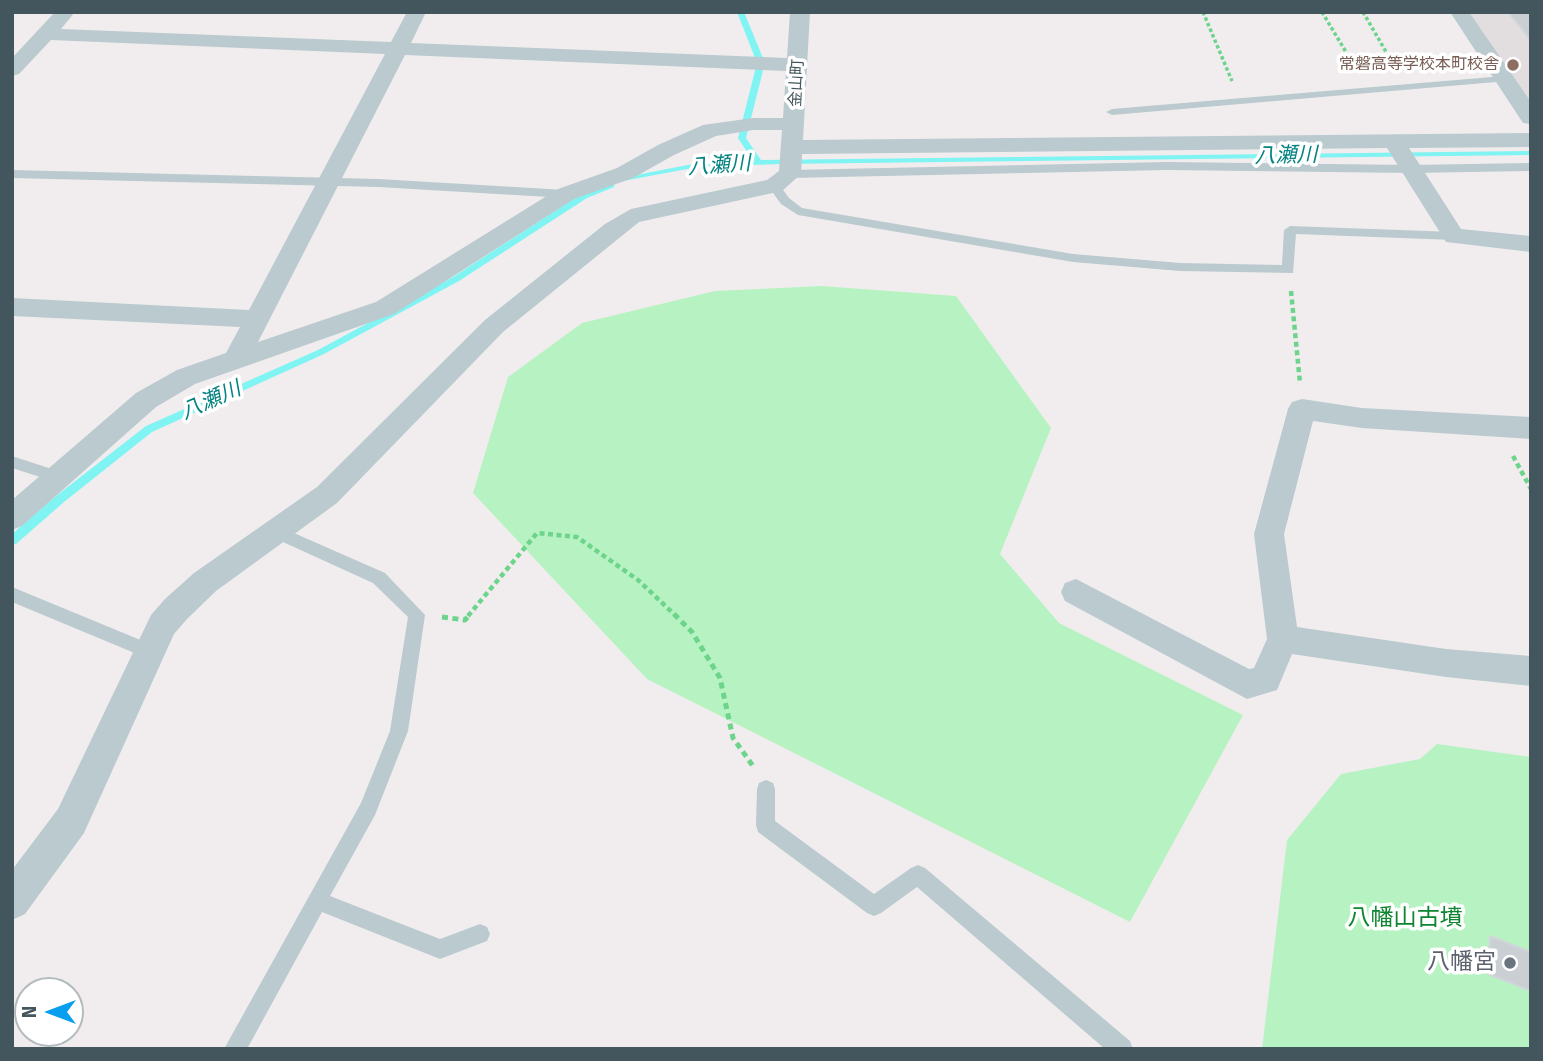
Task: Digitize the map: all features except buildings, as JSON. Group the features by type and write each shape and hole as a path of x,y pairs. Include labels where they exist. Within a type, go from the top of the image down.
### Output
{"street":[{"path":"12,70 66,12"},
{"path":"236,359 417,12"},
{"name":"金山町","path":"788,166 794,124 800,12"},
{"path":"1459,12 1531,118"},
{"path":"46,34 397,51 798,65"},
{"path":"12,518 146,400 186,377 385,307 566,194 625,173 711,130 745,125 794,124"},
{"path":"12,901 71,821 162,625 205,582 327,495 494,326 612,229 631,217 788,166 1403,156 1531,140"},
{"path":"1403,156 1454,236 1531,244"},
{"path":"12,307 257,319"},
{"path":"1076,592 1247,684 1265,680 1283,639 1269,534 1302,409 1362,418 1531,429"},
{"path":"1283,639 1446,663 1531,671"}],"lane":[{"path":"1112,112 1504,79"},
{"path":"1454,236 1290,230 1288,270 1180,267 1073,258 798,211 785,201 788,166 1167,166 1403,156 1531,167"},
{"path":"12,174 329,181 566,194"},
{"path":"12,462 59,477"},
{"path":"236,1049 368,809 399,731 417,615 379,578 278,532"},
{"path":"12,594 149,651"},
{"path":"766,789 765,825 863,898 874,906 918,875 1122,1049"},
{"path":"318,901 440,949 480,934"}],"path":[{"path":"1203,12 1241,101"},
{"path":"1322,12 1369,90"},
{"path":"1363,12 1408,87"},
{"path":"1288,270 1302,409"},
{"path":"417,615 466,620 537,533 577,537 638,580 692,632 720,678 733,738 752,762 766,789"}],"shaded area":[{"name":"常磐高等学校本町校舎","path":"1459,12 1531,12 1531,118"}],"green space":[{"path":"822,286 956,296 1051,428 1000,554 1059,623 1243,715 1130,922 647,679 473,493 508,377 582,323 715,291"},
{"name":"八幡山古墳","path":"1437,744 1531,757 1531,1049 1262,1049 1287,840 1341,774 1420,759"}],"waterway":[{"path":"740,12 761,63 742,138 759,163"},
{"name":"八瀬川","path":"759,163 1531,153"},
{"name":"八瀬川","path":"626,179 698,165 759,163"},
{"name":"八瀬川","path":"12,541 60,499 149,429 321,352 456,279 584,196 611,185"}],"place":[{"name":"常磐高等学校本町校舎","path":"1513,65"},
{"name":"八幡宮","path":"1510,963"}]}
